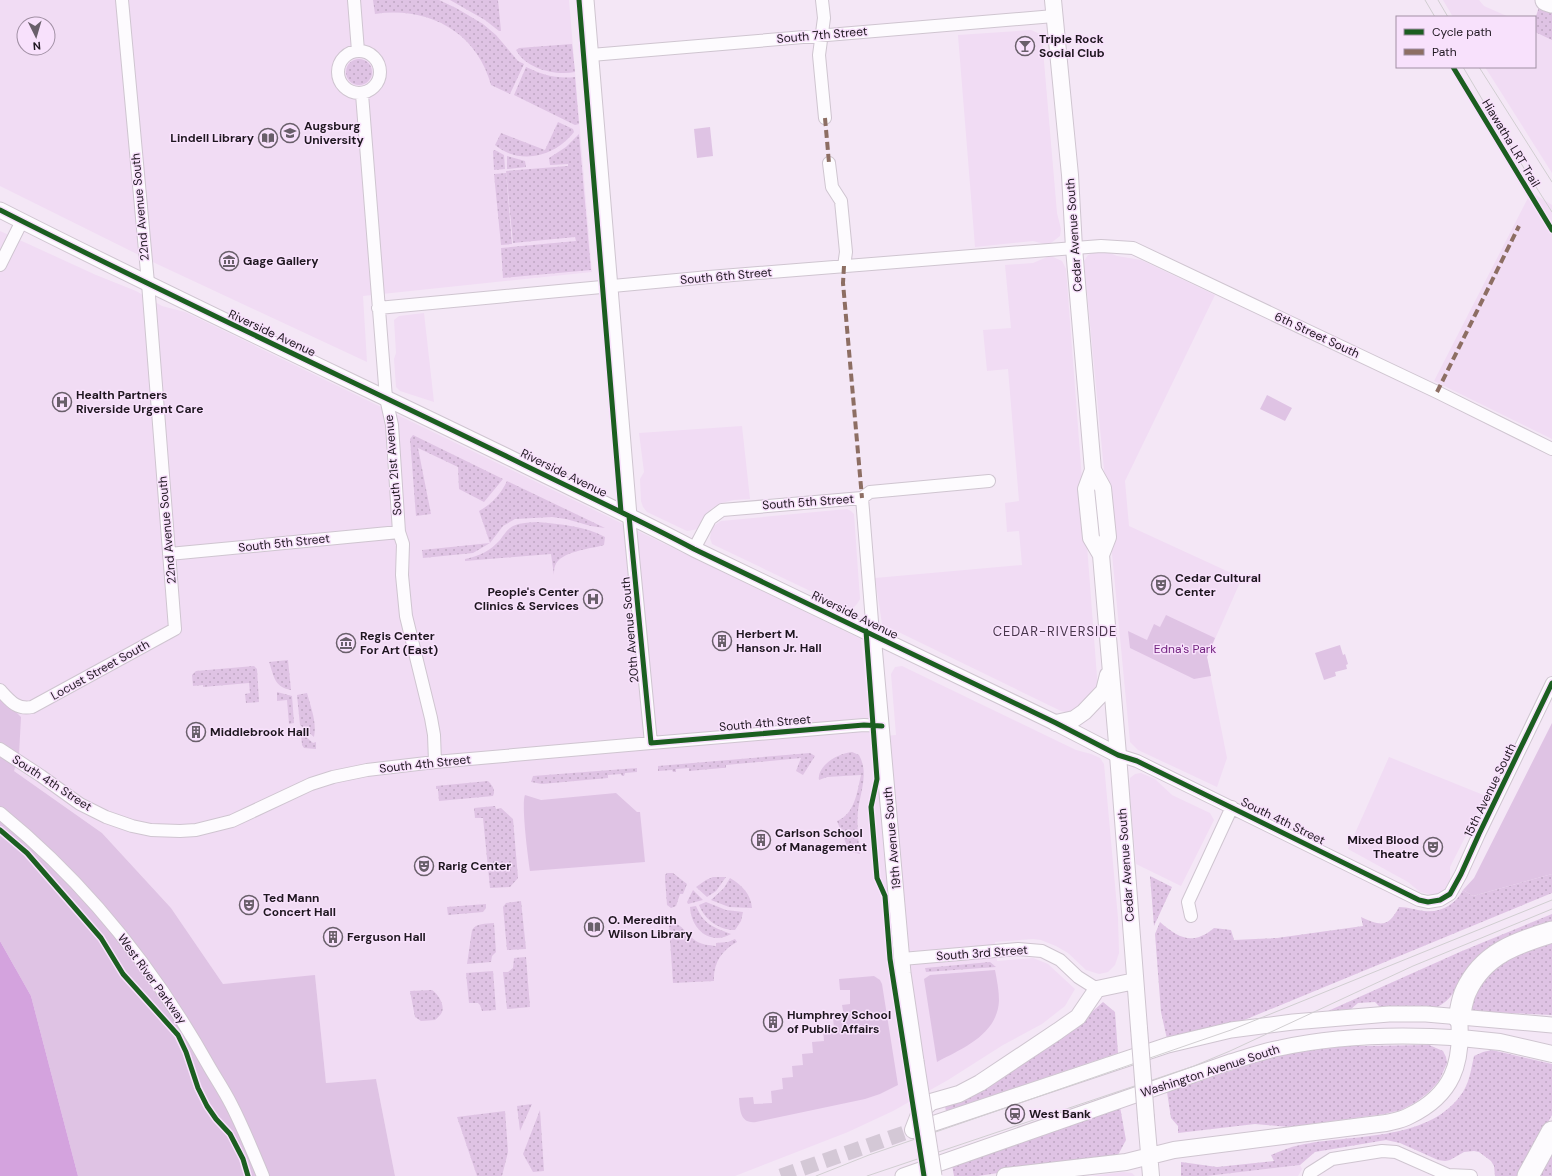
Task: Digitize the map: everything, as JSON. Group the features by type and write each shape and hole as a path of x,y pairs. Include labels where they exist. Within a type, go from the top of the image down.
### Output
{"highway":[{"path":"1546,0 1552,2"},
{"path":"1459,1018 1466,992 1473,978 1477,972 1496,954 1525,940 1552,932"},
{"path":"1528,1176 1552,1132"}],"main road":[{"name":"Cedar Avenue South","path":"1052,0 1070,175 1074,248 1093,470 1103,488 1108,537 1101,555 1151,1176"},
{"path":"1056,723 1074,719 1097,700 1104,691 1110,667"},
{"path":"913,1130 920,1112 931,1102 959,1094 980,1083 1058,1031 1078,1017 1097,989 1135,981"},
{"path":"1005,1176 1126,1162 1174,1150 1386,1123 1408,1117 1440,1096 1449,1081 1459,1059 1461,1038 1459,1018"},
{"name":"Washington Avenue South","path":"1461,1038 1500,1042 1552,1054"}],"street":[{"name":"22nd Avenue South","path":"122,0 148,283 175,630"},
{"path":"354,0 358,51"},
{"name":"20th Avenue South","path":"586,0 629,516 651,743"},
{"path":"822,0 824,18 818,55 825,118"},
{"name":"South 7th Street","path":"590,55 1054,16"},
{"path":"358,51 366,52 372,55 380,67 381,74 379,82 375,87 369,92 362,94 348,91 339,80 338,74 341,61 352,52 358,51"},
{"name":"South 21st Avenue","path":"362,94 386,398 392,425 399,532 403,544 402,575 406,616 431,718 434,735 435,762"},
{"path":"829,164 832,187 841,201 846,252 844,266"},
{"name":"Riverside Avenue","path":"0,210 194,307 650,525 694,549 873,634 1056,723 1118,755"},
{"path":"0,265 22,221"},
{"name":"6th Street South","path":"1074,248 1116,246 1133,248 1437,392 1552,449"},
{"name":"South 6th Street","path":"378,308 610,286 1074,248"},
{"name":"South 5th Street","path":"694,549 710,519 722,510 862,498 870,492 989,481"},
{"name":"19th Avenue South","path":"862,498 902,959 934,1176"},
{"name":"South 5th Street","path":"169,554 399,532"},
{"name":"Locust Street South","path":"0,690 11,702 24,709 38,704 175,630"},
{"name":"15th Avenue South","path":"1440,900 1450,894 1461,874 1552,683"},
{"name":"South 4th Street","path":"0,749 80,804 106,817 132,826 167,831 196,830 225,823 240,818 311,784 333,777 367,770 435,762 651,743 864,725 882,726"},
{"name":"South 4th Street","path":"1118,755 1137,761 1419,900 1428,902 1440,900"},
{"path":"1191,916 1188,902 1232,807"},
{"name":"West River Parkway","path":"0,812 81,888 117,929 149,970 189,1030 231,1104 254,1152 263,1176"},
{"name":"South 3rd Street","path":"902,959 1018,949 1042,951 1060,960 1078,977 1097,989"},
{"name":"Washington Avenue South","path":"913,1130 1168,1045 1231,1030 1293,1022 1389,1014 1426,1014 1552,1025"},
{"name":"Washington Avenue South","path":"903,1176 1230,1062 1280,1048 1330,1040 1379,1037 1421,1036 1461,1038"},
{"path":"1309,1176 1310,1173 1332,1159 1382,1151 1396,1152 1448,1175 1471,1176"}],"shaded area":[{"name":"Augsburg University","path":"0,0 569,0 592,272 363,296 367,362 157,264 0,186"},
{"path":"1443,0 1479,0 1484,6 1507,16 1452,16"},
{"path":"1536,29 1552,37 1552,173 1486,68 1536,68"},
{"path":"1031,30 1040,34 1042,38 1057,213 1061,229 1060,236 1051,243 1045,244 1033,241 975,247 958,35"},
{"path":"1531,192 1552,205 1552,439 1434,381"},
{"path":"0,231 96,275 136,291 162,306 185,312 861,639 872,737 896,735 891,674 895,667 902,666 1076,750 1100,758 1104,764 1118,918 1119,953 1115,965 1108,972 1099,974 1086,970 1068,953 1041,940 1033,939 995,942 997,961 1033,958 1048,964 1075,989 1065,1006 1042,1024 1003,1045 948,1080 893,1111 848,1132 735,1176 395,1176 376,1079 326,1083 315,976 223,984 171,908 102,833 14,771 0,701"},
{"path":"1102,250 1117,256 1141,260 1215,295 1125,481 1129,526 1242,578 1207,657 1227,758 1217,787 1138,750 1130,742 1084,261 1088,255"},
{"path":"1047,257 1053,257 1062,261 1066,269 1098,690 1090,700 1070,713 1061,711 882,624 875,578 1022,565 1019,531 1007,532 1005,503 1019,501 1008,369 987,371 983,330 1011,328 1005,265 1033,263"},
{"path":"424,313 434,402 400,391 396,387 394,320 399,316"},
{"path":"742,426 750,499 721,503 711,509 698,529 687,531 647,512 641,501 640,479 644,472 639,433"},
{"path":"847,509 854,514 860,599 853,608 846,608 712,544 710,538 712,527 721,521"},
{"path":"1389,757 1486,796 1450,867 1450,881 1444,892 1433,895 1420,892 1408,882 1348,849"},
{"path":"1141,773 1155,779 1172,795 1210,813 1214,820 1181,886 1136,864 1129,785 1130,778 1135,774"},
{"path":"0,941 31,996 78,1176 0,1176"},
{"path":"1300,1165 1302,1169 1298,1176 1207,1176"},
{"path":"1123,1172 1132,1173 1135,1176 1092,1176"}],"green space":[{"path":"373,0 439,0 483,24 496,35 518,61 524,64 510,94 491,85 484,66 474,50 462,37 448,27 431,19 414,14 375,14"},
{"path":"450,0 498,0 501,31 485,20"},
{"path":"1539,7 1552,9 1552,40 1536,32 1536,16"},
{"path":"572,44 575,72 567,73 542,70 527,62 516,50 519,48"},
{"path":"359,59 368,63 372,72 368,81 359,85 350,81 346,72 350,63"},
{"path":"526,67 550,76 575,77 579,124 575,125 514,95"},
{"path":"558,122 573,129 574,132 558,147 548,152 526,156 515,155 495,145 501,133 545,150"},
{"path":"710,127 713,156 697,158 694,129"},
{"path":"579,134 591,270 503,278 501,248 576,241 575,237 513,243 506,171 568,166 568,164 550,165 549,158 566,147"},
{"path":"495,150 504,155 505,169 494,170 493,151"},
{"path":"507,156 525,161 526,167 507,169"},
{"path":"506,173 512,244 501,245 494,174"},
{"path":"1267,395 1292,408 1285,421 1260,409"},
{"path":"413,435 503,479 484,502 459,489 458,467 418,448 431,514 416,516 410,439"},
{"path":"507,481 605,528 552,517 515,519 503,526 490,543 479,511 496,498"},
{"path":"537,522 589,530 605,537 604,545 576,551 563,557 555,566 554,575 551,554 465,561 465,559 480,555 488,550 496,544 513,526 523,523"},
{"path":"490,543 473,553 423,558 422,550"},
{"name":"Edna's Park","path":"1166,615 1215,638 1207,657 1211,676 1194,679 1130,648 1128,631 1147,640 1154,624 1160,627"},
{"path":"1340,645 1348,664 1346,665 1347,669 1335,672 1336,676 1324,680 1315,653"},
{"path":"288,660 291,690 285,689 278,684 269,662"},
{"path":"254,666 257,669 259,702 246,703 245,694 250,693 249,683 203,687 203,685 193,686 192,675 196,671"},
{"path":"277,692 292,696 294,723 289,724 287,700 277,701"},
{"path":"307,693 314,720 314,737 300,725 297,695"},
{"path":"0,696 21,717 19,755 14,771 102,833 171,908 223,984 315,975 326,1083 376,1079 395,1176 78,1176 31,996 0,941"},
{"path":"1552,723 1552,874 1473,896 1463,890 1474,878"},
{"path":"301,734 313,743 316,742 316,749 304,748 302,745"},
{"path":"852,752 859,755 862,761 864,773 858,816 860,854 849,851 837,821 843,818 851,808 861,775 827,777 819,780 821,769 825,765 835,757"},
{"path":"810,753 815,756 803,775 796,771 801,758 726,765 726,768 689,771 689,768 676,769 676,772 673,772 672,770 658,771 658,766"},
{"path":"637,768 637,772 625,773 624,776 621,774 608,775 608,778 542,784 531,782 533,776"},
{"path":"488,781 494,790 493,796 439,801 438,789 436,789 436,786"},
{"path":"616,793 637,812 640,812 645,862 530,871 524,819 525,795 541,800"},
{"path":"495,806 496,809 501,808 513,819 518,878 510,887 490,888 483,818 475,818 474,808"},
{"path":"667,873 673,873 687,884 683,894 680,894 676,906 671,908 667,905 665,875"},
{"path":"1552,874 1552,893 1237,1023 1167,1039 1161,1012 1155,934 1160,922 1179,936 1186,938 1199,937 1214,928 1231,930 1234,940 1277,938 1363,926 1361,917 1379,923 1387,922 1395,914 1399,907 1424,911 1436,911 1452,903 1463,890 1473,896"},
{"path":"1150,876 1172,887 1154,926"},
{"path":"713,877 726,877 716,891 707,897 696,887"},
{"path":"730,878 748,894 752,908 729,907 711,900 724,888"},
{"path":"693,890 703,900 688,904 687,902"},
{"path":"521,901 526,949 507,950 503,907 506,903"},
{"path":"706,902 726,910 743,912 741,921 735,930 723,928 709,920 699,905"},
{"path":"486,904 486,908 483,912 448,915 447,907"},
{"path":"696,906 706,921 731,934 716,938 709,937 703,933 694,922 691,915 690,907"},
{"path":"1552,914 1552,925 1509,937 1490,947 1481,954 1468,968 1453,994 1435,1008 1382,1009 1375,1002 1358,1003 1351,1009 1328,1011 1462,951"},
{"path":"494,923 496,952 492,956 491,962 467,964 472,930 479,925"},
{"path":"673,923 682,928 693,939 703,944 716,946 716,943 728,942 735,939 737,942 723,953 717,963 714,981 673,983 669,925"},
{"path":"1552,940 1552,1015 1468,1011 1471,995 1488,969"},
{"path":"526,957 530,1007 507,1009 503,972 508,972 513,968 514,958"},
{"path":"990,962 996,967 926,972 925,968"},
{"path":"995,970 999,1001 997,1013 992,1023 985,1032 968,1046 937,1062 924,979 930,975"},
{"path":"493,971 496,1010 482,1011 478,1003 469,1003 466,973"},
{"path":"874,976 880,980 882,984 898,1085 880,1094 865,1099 756,1122 747,1121 742,1115 739,1098 753,1097 754,1104 772,1103 771,1091 783,1089 782,1078 793,1077 792,1066 803,1065 802,1054 813,1053 812,1042 824,1041 823,1030 834,1029 833,1017 844,1016 842,1005 850,1004 850,990 840,990 839,979"},
{"path":"432,990 437,994 443,1006 442,1012 435,1020 421,1021 415,1017 410,991"},
{"path":"1103,1002 1115,1012 1118,1053 946,1111 944,1102 1083,1020"},
{"path":"1333,1044 1363,1046 1429,1045 1443,1051 1447,1063 1439,1081 1429,1092 1416,1102 1401,1110 1384,1114 1289,1127 1255,1124 1178,1133 1178,1126 1171,1118 1167,1092 1269,1058"},
{"path":"1492,1050 1552,1064 1552,1115 1518,1176 1495,1176 1494,1166 1491,1161 1479,1152 1464,1152 1450,1160 1445,1161 1438,1160 1400,1143 1386,1140 1315,1152 1300,1165 1207,1176 1181,1176 1181,1162 1217,1167 1274,1161 1271,1155 1296,1146 1386,1134 1408,1129 1428,1122 1445,1111 1463,1092 1466,1087 1474,1056"},
{"path":"532,1104 520,1131 517,1106"},
{"path":"1120,1107 1126,1140 1118,1155 978,1176 954,1176 952,1165"},
{"path":"540,1110 544,1171 533,1172 523,1154"},
{"path":"505,1111 508,1152 502,1176 477,1176 457,1117"},
{"path":"1552,1153 1552,1176 1540,1176"}],"tunnel":[{"path":"781,1176 913,1130"}],"tram line":[{"path":"1425,0 1434,16"},
{"path":"1438,0 1447,16"},
{"path":"1464,68 1508,143 1552,212"},
{"path":"1480,68 1552,182"},
{"path":"816,1176 869,1155 1231,1030 1552,900"},
{"path":"867,1176 1194,1066 1230,1051 1413,966 1552,909"}],"marked path":[{"path":"825,118 829,163"},
{"path":"1437,392 1519,226"},
{"path":"844,266 843,283 862,498"}],"cycle path":[{"path":"579,0 621,512"},
{"name":"Hiawatha LRT Trail","path":"1454,68 1552,230"},
{"path":"0,210 189,304 443,425 624,513 694,549 1056,723 1118,755 1137,761 1419,900 1428,902 1440,900 1450,894 1552,683"},
{"path":"629,516 651,743 864,725 882,726"},
{"path":"866,631 877,779 871,807 877,878 885,896 890,959 924,1176"},
{"path":"0,830 27,853 101,938 123,974 178,1035 186,1052 198,1088 207,1106 216,1119 230,1134 243,1159 248,1176"}],"place":[{"name":"Triple Rock Social Club","path":"1025,46"},
{"name":"Augsburg University","path":"290,133"},
{"name":"Lindell Library","path":"268,138"},
{"name":"Gage Gallery","path":"229,261"},
{"name":"Health Partners Riverside Urgent Care","path":"62,402"},
{"name":"Cedar Cultural Center","path":"1161,585"},
{"name":"People's Center Clinics & Services","path":"593,599"},
{"name":"Herbert M. Hanson Jr. Hall","path":"722,641"},
{"name":"Regis Center For Art (East)","path":"346,643"},
{"name":"Middlebrook Hall","path":"196,732"},
{"name":"Carlson School of Management","path":"761,840"},
{"name":"Mixed Blood Theatre","path":"1433,847"},
{"name":"Rarig Center","path":"424,866"},
{"name":"Ted Mann Concert Hall","path":"249,905"},
{"name":"O. Meredith Wilson Library","path":"594,927"},
{"name":"Ferguson Hall","path":"333,937"},
{"name":"Humphrey School of Public Affairs","path":"773,1022"},
{"name":"West Bank","path":"1015,1114"}],"district":[{"name":"CEDAR-RIVERSIDE","path":"1055,631"}]}
